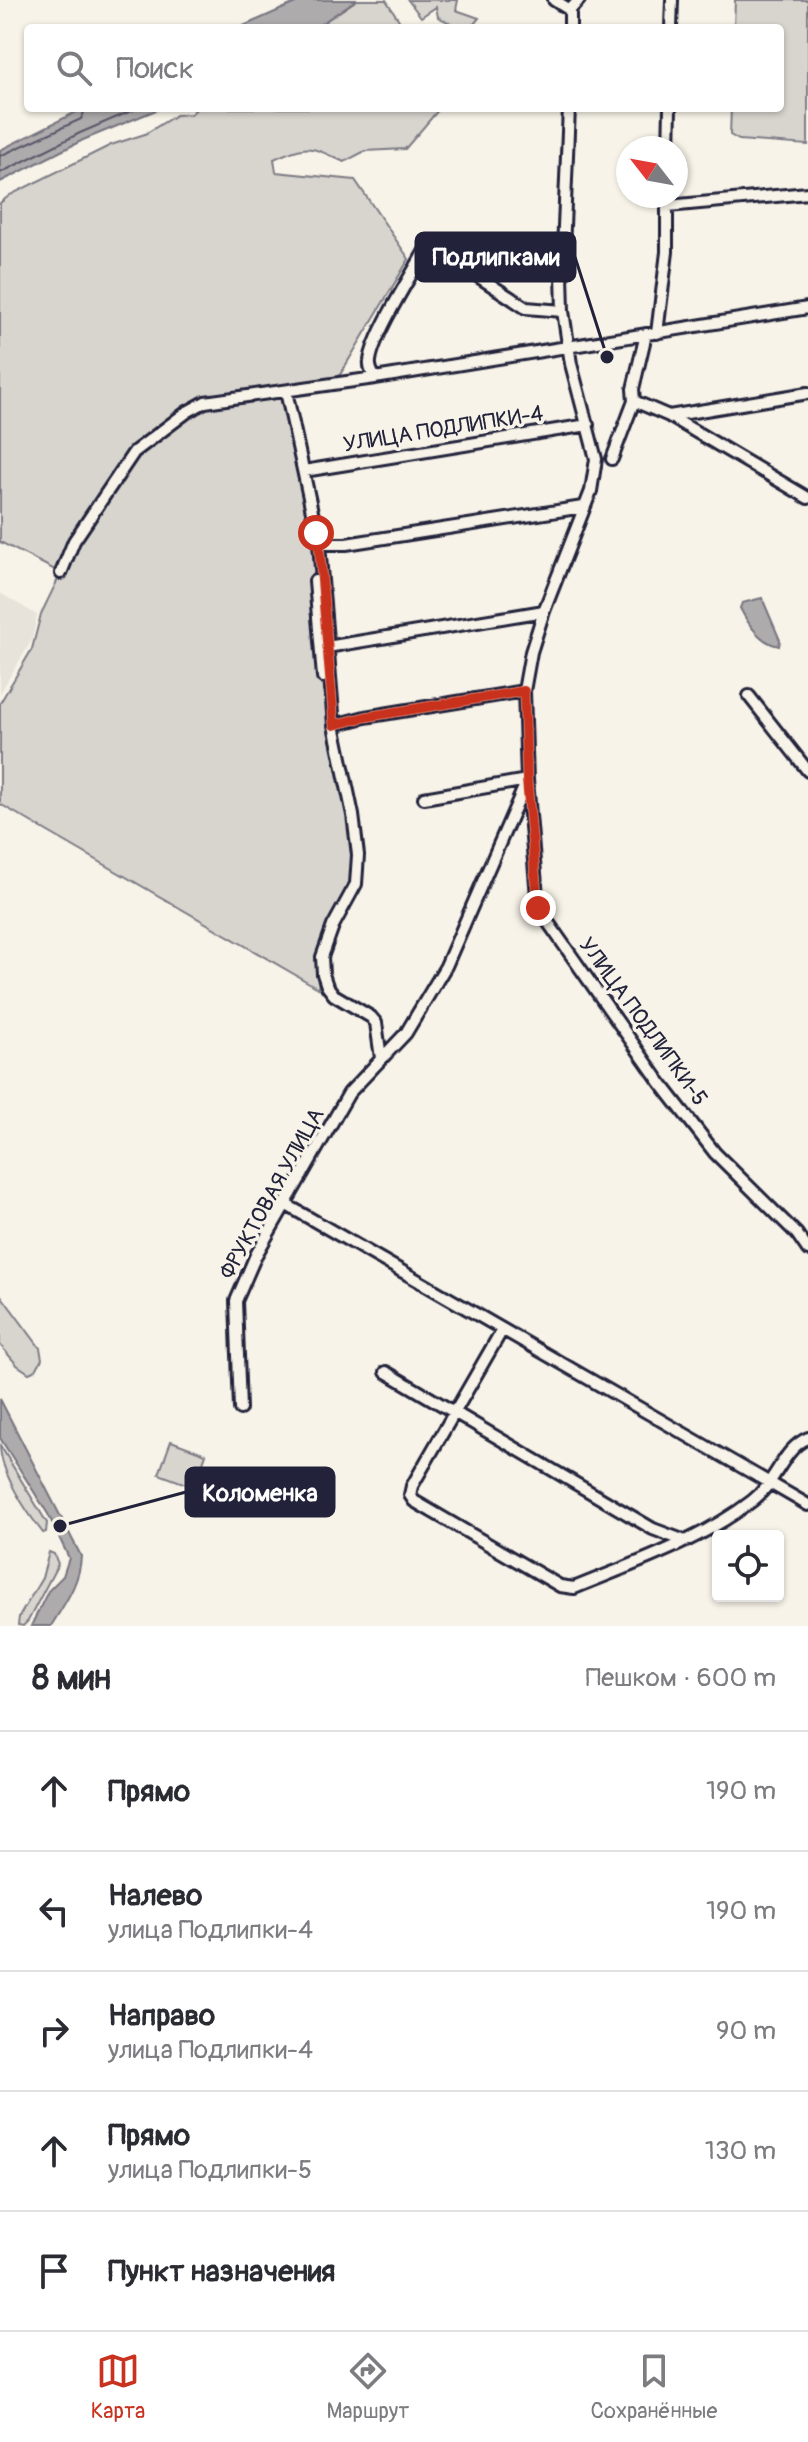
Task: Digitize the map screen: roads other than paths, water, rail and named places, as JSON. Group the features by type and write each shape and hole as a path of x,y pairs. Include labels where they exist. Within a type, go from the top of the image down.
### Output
{"street":[{"path":"554,0 570,10"},
{"path":"570,24 570,10 579,0"},
{"path":"671,24 672,0"},
{"path":"424,798 527,780 524,691 531,652 591,491 596,459 571,364 563,311 569,112"},
{"path":"669,136 670,112"},
{"path":"688,200 808,193"},
{"path":"612,459 634,401 633,389 652,334 667,252 668,208"},
{"path":"375,378 370,360 376,342 429,244 526,308 563,311"},
{"path":"61,573 74,541 134,452 144,442 205,402 375,378 808,308"},
{"path":"286,391 318,540 334,725 358,855 356,884 333,926 322,957 323,974 334,995 376,1023 381,1058"},
{"path":"669,416 808,393"},
{"path":"634,401 669,416 808,498"},
{"name":"УЛИЦА ПОДЛИПКИ-4","path":"304,471 588,425"},
{"path":"318,540 327,546 346,544 583,507"},
{"path":"318,540 314,564 320,653 356,884"},
{"path":"327,647 544,611"},
{"path":"334,725 365,717 524,691"},
{"path":"749,696 808,771"},
{"name":"ФРУКТОВАЯ УЛИЦА","path":"240,1409 236,1301 256,1255 349,1093 406,1033 446,966 527,780"},
{"name":"УЛИЦА ПОДЛИПКИ-5","path":"527,780 538,908 660,1082 715,1153 797,1234 808,1250"},
{"path":"285,1204 808,1505"},
{"path":"502,1330 412,1486 410,1495 414,1501 560,1586 574,1588 685,1541 740,1511 771,1483 793,1446 808,1438"},
{"path":"386,1372 653,1529 685,1541"}],"water":[{"path":"302,0 356,0 321,24 248,24"},
{"path":"76,112 151,112 83,140 0,182 0,150"},
{"path":"762,598 780,640 779,646 760,637 740,608 742,603"},
{"path":"0,1399 81,1556 75,1584 51,1626 31,1626 48,1591 63,1576 69,1558 48,1514 0,1438"}],"place":[{"name":"Подлипками","path":"607,357"},
{"name":"Коломенка","path":"60,1526"}]}
